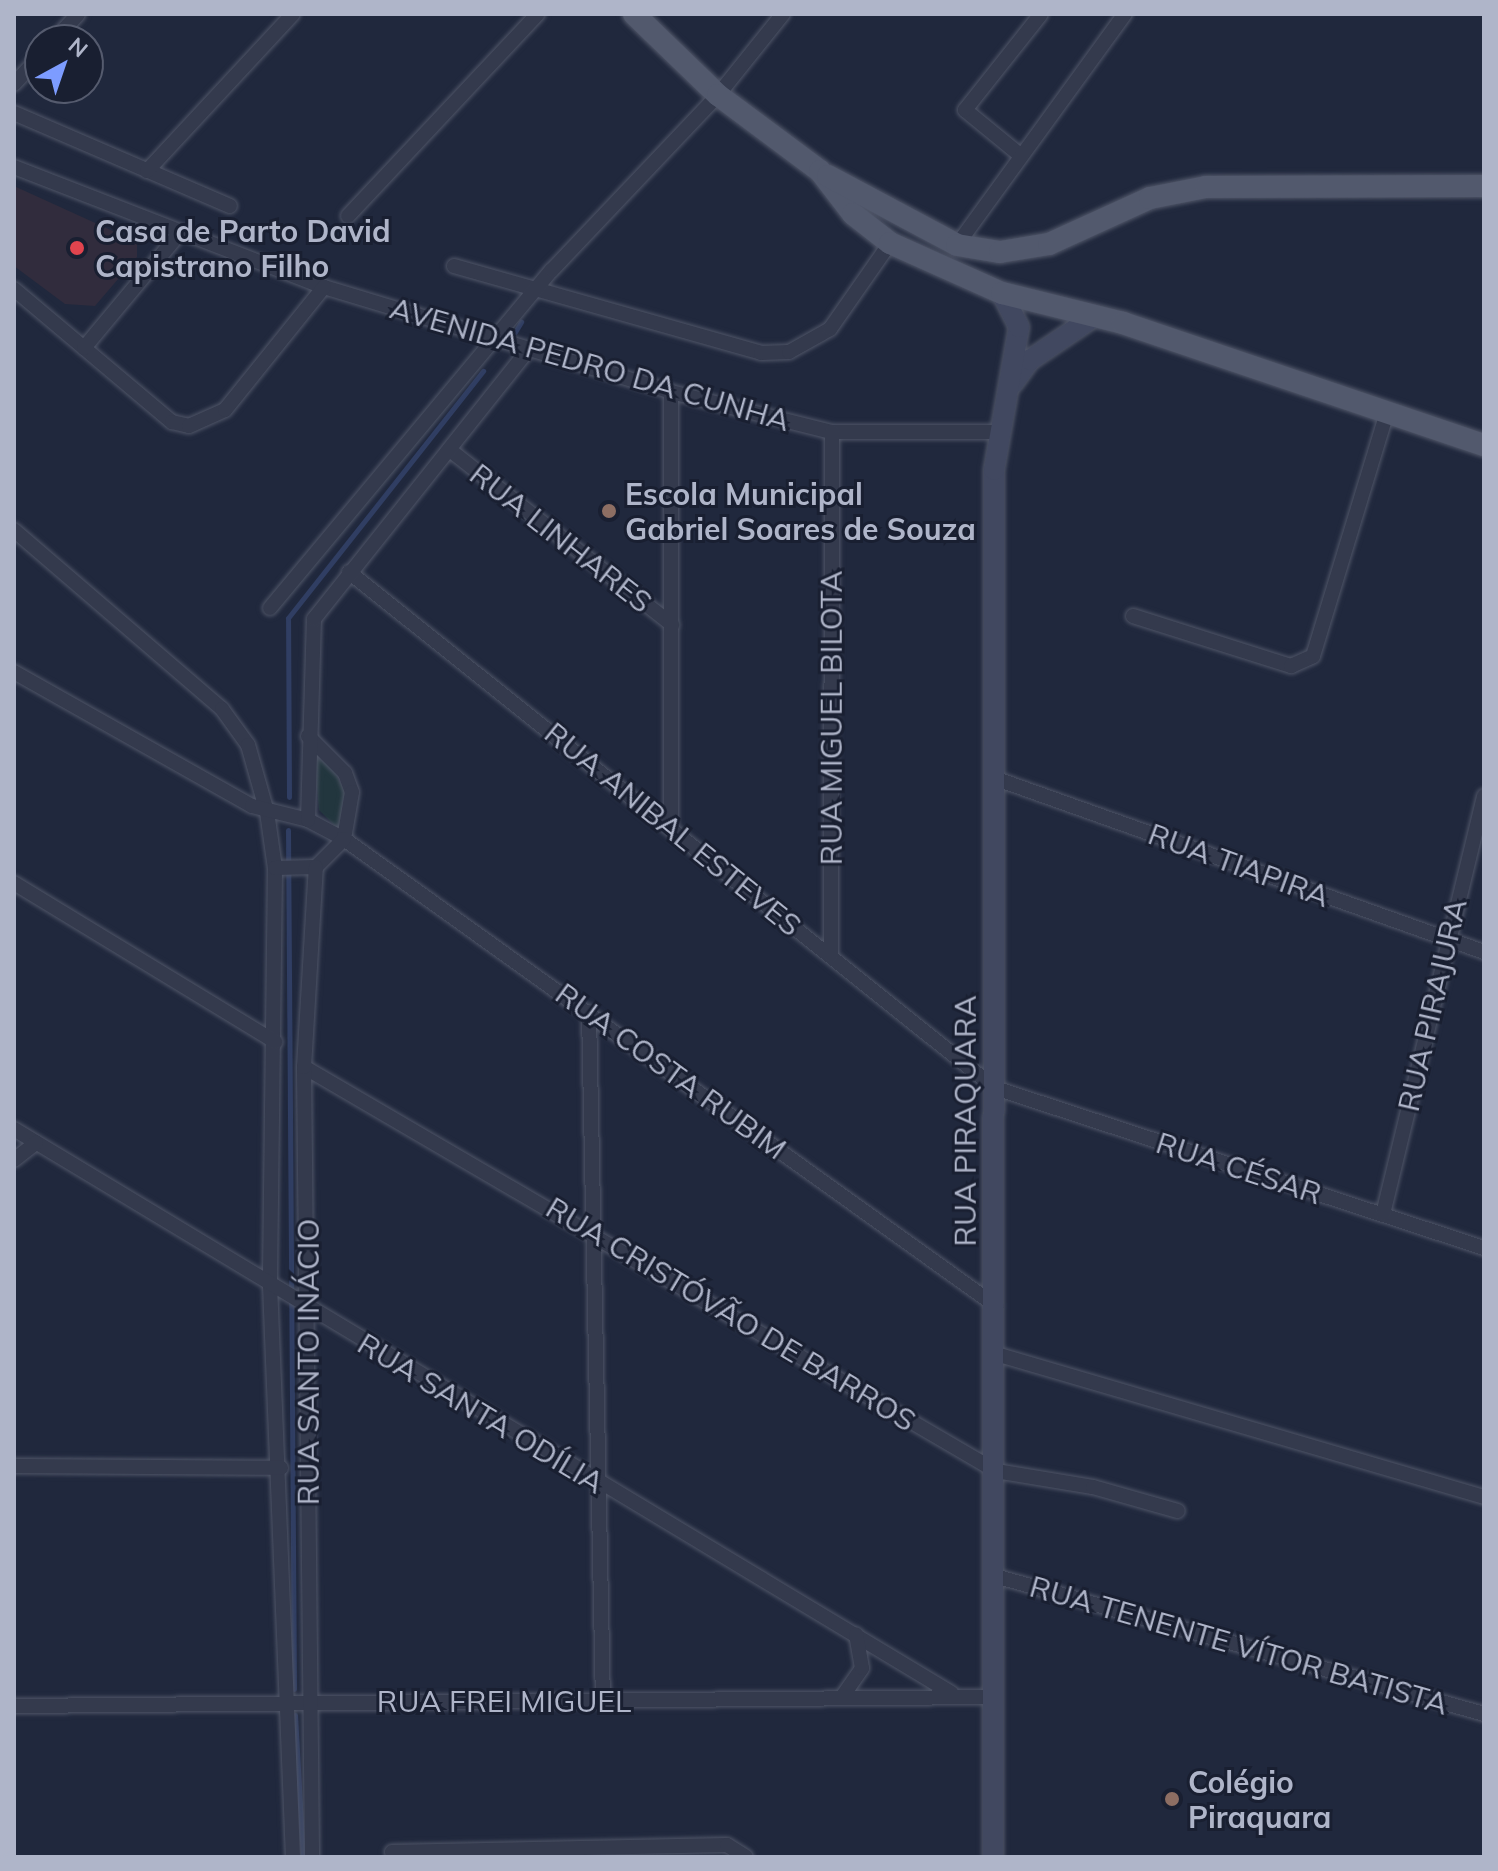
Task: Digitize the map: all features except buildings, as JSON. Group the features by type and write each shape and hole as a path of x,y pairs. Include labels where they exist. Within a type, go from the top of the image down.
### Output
{"main road":[{"path":"634,14 718,95 820,171 957,245 981,250 1049,244 1150,198 1206,187 1484,186"},
{"path":"820,171 853,214 890,243 952,274 995,291 1095,316 1484,445"},
{"name":"RUA PIRAQUARA","path":"993,1857 996,1471 994,778 998,432 1010,387 1019,327 995,291"},
{"name":"RUA PIRAQUARA","path":"1010,387 1030,360 1095,316"}],"street":[{"path":"147,171 293,14"},
{"path":"348,216 538,14"},
{"path":"270,608 537,288 718,95 783,14"},
{"path":"1020,155 965,110 1041,14"},
{"path":"957,245 1125,14"},
{"path":"14,113 230,206"},
{"name":"AVENIDA PEDRO DA CUNHA","path":"14,167 178,235 324,287 498,334 529,349 671,392 832,432 998,432"},
{"path":"84,348 178,235"},
{"path":"454,266 761,353 789,352 830,329 890,243"},
{"path":"14,289 172,422 205,423 225,410 324,287"},
{"path":"14,672 273,813 303,818 314,619 529,349"},
{"path":"671,392 671,824"},
{"path":"1133,616 1291,666 1313,656 1387,413"},
{"name":"RUA MIGUEL BILOTA","path":"831,955 832,432"},
{"name":"RUA LINHARES","path":"450,450 672,625"},
{"name":"RUA SANTO INÁCIO","path":"14,530 222,709 248,745 273,813 280,868 275,1042 276,1289 281,1468 296,1701 312,1857"},
{"name":"RUA ANIBAL ESTEVES","path":"349,572 671,824 995,1088"},
{"path":"280,868 311,867 344,839 352,792 345,773 308,736"},
{"name":"RUA TIAPIRA","path":"994,778 1484,952"},
{"name":"RUA PIRAJURA","path":"1383,1214 1446,938 1484,796"},
{"name":"RUA COSTA RUBIM","path":"303,818 344,839 996,1306"},
{"name":"RUA SANTO INÁCIO","path":"293,1857 304,1306 304,1067 311,867"},
{"path":"14,883 275,1042"},
{"path":"589,1012 603,1703"},
{"name":"RUA CRISTÓVÃO DE BARROS","path":"304,1067 592,1231 996,1471 1093,1487 1178,1511"},
{"name":"RUA CÉSAR","path":"995,1088 1484,1248"},
{"name":"RUA SANTA ODÍLIA","path":"14,1129 598,1484 951,1693"},
{"path":"14,1160 36,1143"},
{"path":"996,1354 1484,1497"},
{"path":"14,1466 281,1468"},
{"name":"RUA TENENTE VÍTOR BATISTA","path":"995,1576 1484,1714"},
{"path":"842,1697 862,1668 856,1635"},
{"name":"RUA FREI MIGUEL","path":"14,1706 296,1701 603,1703 951,1693 994,1697"},
{"path":"392,1852 521,1854 727,1845 746,1857"}],"shaded area":[{"name":"Casa de Parto David Capistrano Filho","path":"14,186 137,242 137,257 95,306 65,304 14,266"},
{"path":"314,756 331,766 345,791 339,830 319,810"}],"waterway":[{"path":"515,332 521,322"},
{"path":"289,797 288,618 483,371"},
{"path":"288,830 294,1689"},
{"path":"295,1715 303,1857"}],"place":[{"name":"Casa de Parto David Capistrano Filho","path":"77,248"},
{"name":"Escola Municipal Gabriel Soares de Souza","path":"609,511"},
{"name":"Colégio Piraquara","path":"1172,1799"}]}
